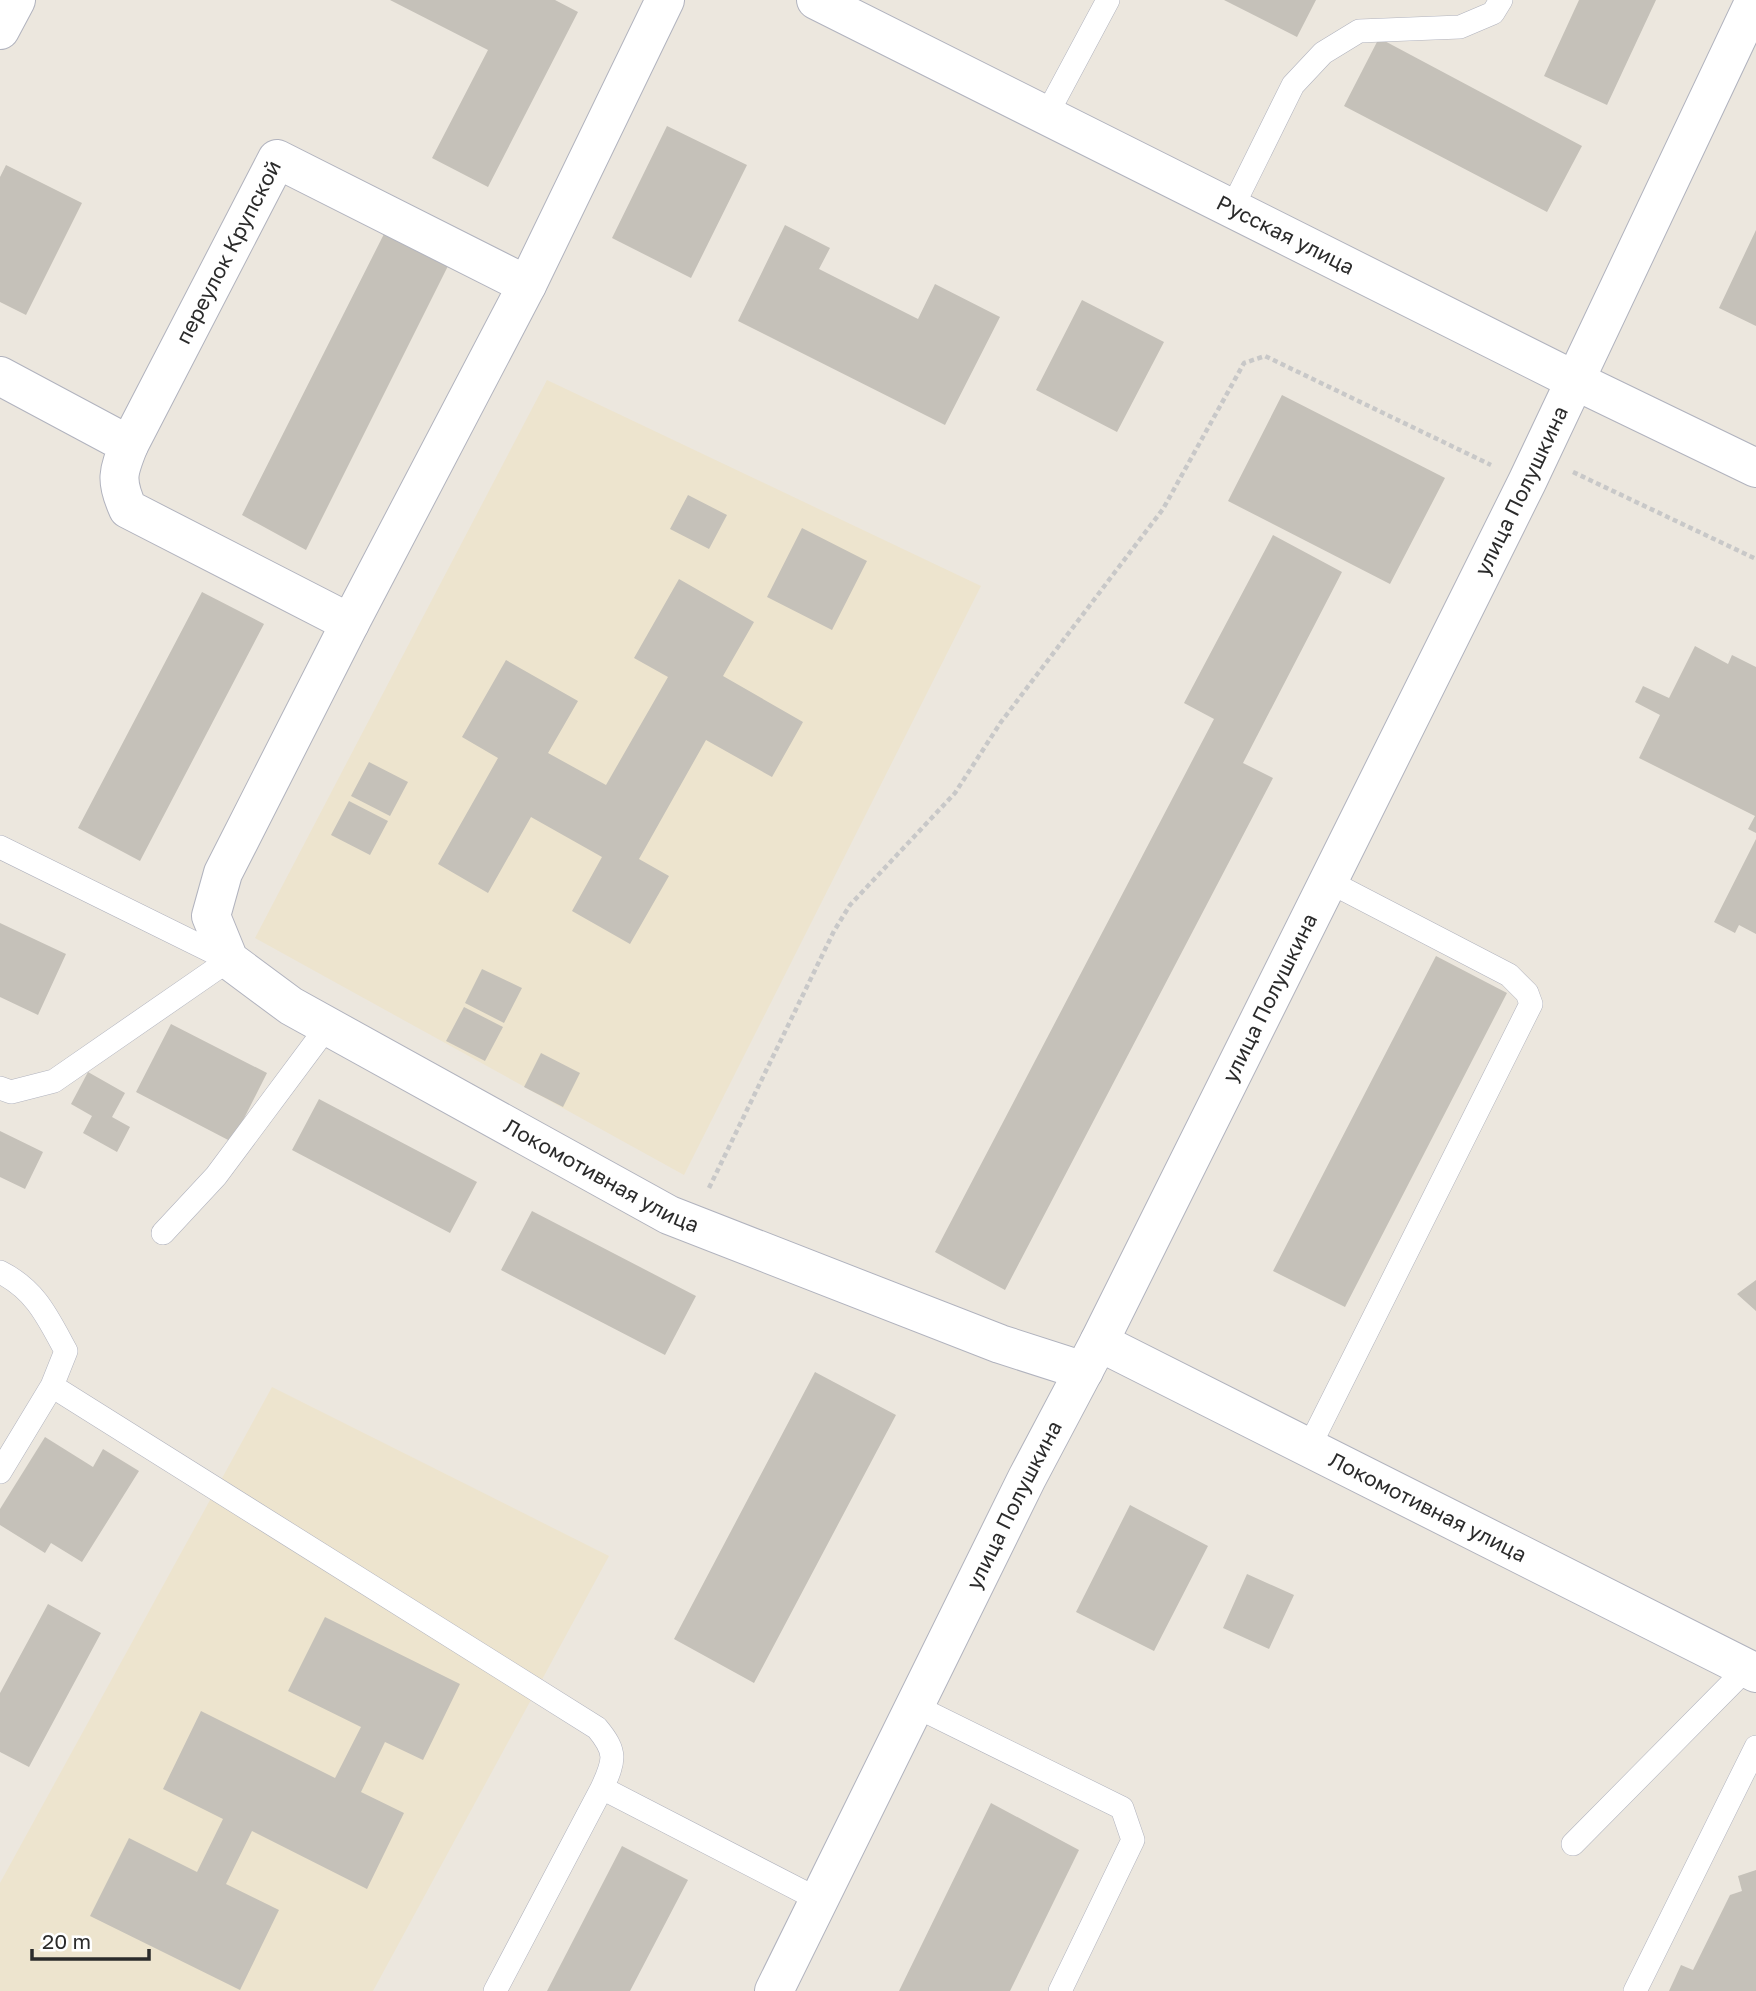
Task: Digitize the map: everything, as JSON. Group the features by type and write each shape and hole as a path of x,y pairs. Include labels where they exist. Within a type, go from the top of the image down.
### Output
{"street":[{"path":"0,30 16,0"},
{"path":"229,960 211,916 223,873 527,285 665,0"},
{"name":"Русская улица","path":"816,0 1576,381 1756,468"},
{"name":"улица Полушкина","path":"774,1991 1027,1478 1091,1356 1533,469 1755,0"},
{"name":"переулок Крупской","path":"350,623 128,509 121,493 118,474 121,440 277,159 527,285"},
{"path":"0,376 121,440"},
{"name":"Локомотивная улица","path":"229,960 291,1006 327,1027 669,1214 1000,1344 1091,1356 1309,1447 1751,1670"}],"lane":[{"path":"1047,114 1108,0"},
{"path":"1232,208 1293,85 1323,52 1359,31 1460,27 1493,13 1501,0"},
{"path":"0,847 229,960 54,1081 10,1092 0,1087"},
{"path":"1309,1447 1531,1004 1527,993 1509,975 1328,881"},
{"path":"163,1233 216,1176 327,1027"},
{"path":"0,1272 14,1279 40,1304 66,1351 52,1386 0,1472"},
{"path":"52,1386 597,1728 611,1745 613,1766 603,1788 495,1991"},
{"path":"1573,1844 1751,1670"},
{"path":"915,1706 1122,1808 1133,1840 1060,1991"},
{"path":"1635,1991 1756,1747"},
{"path":"603,1788 819,1900"}],"path":[{"path":"692,1223 834,931 850,905 955,793 1001,722 1163,509 1244,363 1265,356 1756,559"}],"shaded area":[{"path":"547,380 981,586 684,1175 255,938"},
{"path":"272,1387 609,1556 373,1991 0,1991 0,1883"}],"building":[{"path":"390,0 555,0 578,12 488,187 432,158 488,50"},
{"path":"1224,0 1316,0 1297,37"},
{"path":"1579,0 1656,0 1607,105 1544,76"},
{"path":"1379,38 1582,146 1547,212 1344,106"},
{"path":"667,126 747,165 691,278 612,238"},
{"path":"6,165 82,203 26,315 0,302 0,177"},
{"path":"785,225 830,248 819,269 918,319 935,284 1000,317 945,425 738,321"},
{"path":"386,230 449,264 306,550 242,515"},
{"path":"1756,230 1756,326 1719,308"},
{"path":"1082,300 1164,342 1117,432 1036,390"},
{"path":"1282,395 1445,478 1390,584 1228,501"},
{"path":"688,495 727,515 709,549 670,529"},
{"path":"802,528 867,561 832,630 767,597"},
{"path":"1273,535 1342,572 1243,763 1273,778 1005,1290 935,1252 1214,719 1184,703"},
{"path":"679,579 754,622 723,676 803,722 772,777 706,740 639,859 669,876 630,944 572,911 602,857 531,817 488,893 438,864 498,758 462,737 506,660 578,701 548,753 606,785 668,677 634,658"},
{"path":"202,592 264,624 140,861 78,828"},
{"path":"1695,646 1728,664 1732,655 1756,667 1756,833 1748,829 1755,816 1639,758 1660,715 1635,702 1643,686 1669,698"},
{"path":"369,762 408,782 390,816 351,796"},
{"path":"349,801 388,821 370,855 331,835"},
{"path":"1756,839 1756,934 1739,925 1735,933 1714,922"},
{"path":"0,923 66,954 38,1015 0,997"},
{"path":"1436,956 1507,993 1345,1307 1273,1271"},
{"path":"482,969 522,988 504,1023 465,1003"},
{"path":"464,1007 503,1027 485,1061 446,1041"},
{"path":"171,1024 267,1073 232,1142 136,1092"},
{"path":"541,1053 580,1073 563,1107 524,1087"},
{"path":"88,1072 125,1093 112,1117 130,1127 117,1152 83,1133 92,1116 71,1104"},
{"path":"319,1099 477,1182 450,1233 292,1150"},
{"path":"0,1131 43,1152 25,1189 0,1177"},
{"path":"532,1211 696,1296 665,1355 501,1270"},
{"path":"1756,1280 1756,1311 1737,1294"},
{"path":"815,1372 896,1415 754,1683 674,1639"},
{"path":"45,1437 93,1467 103,1449 139,1471 82,1562 51,1543 45,1553 0,1525 0,1509"},
{"path":"1130,1505 1208,1546 1154,1651 1076,1612"},
{"path":"1247,1574 1294,1595 1269,1649 1223,1628"},
{"path":"48,1604 101,1633 29,1767 0,1752 0,1693"},
{"path":"325,1617 460,1684 423,1760 385,1742 361,1792 404,1813 367,1889 252,1831 226,1884 279,1910 240,1990 90,1916 129,1838 197,1872 223,1819 163,1789 201,1711 335,1778 361,1727 288,1691"},
{"path":"991,1803 1079,1850 1010,1991 899,1991"},
{"path":"622,1846 688,1880 630,1991 547,1991"},
{"path":"1756,1870 1756,1991 1669,1991 1681,1965 1693,1970 1730,1895 1742,1891 1738,1876"}]}
